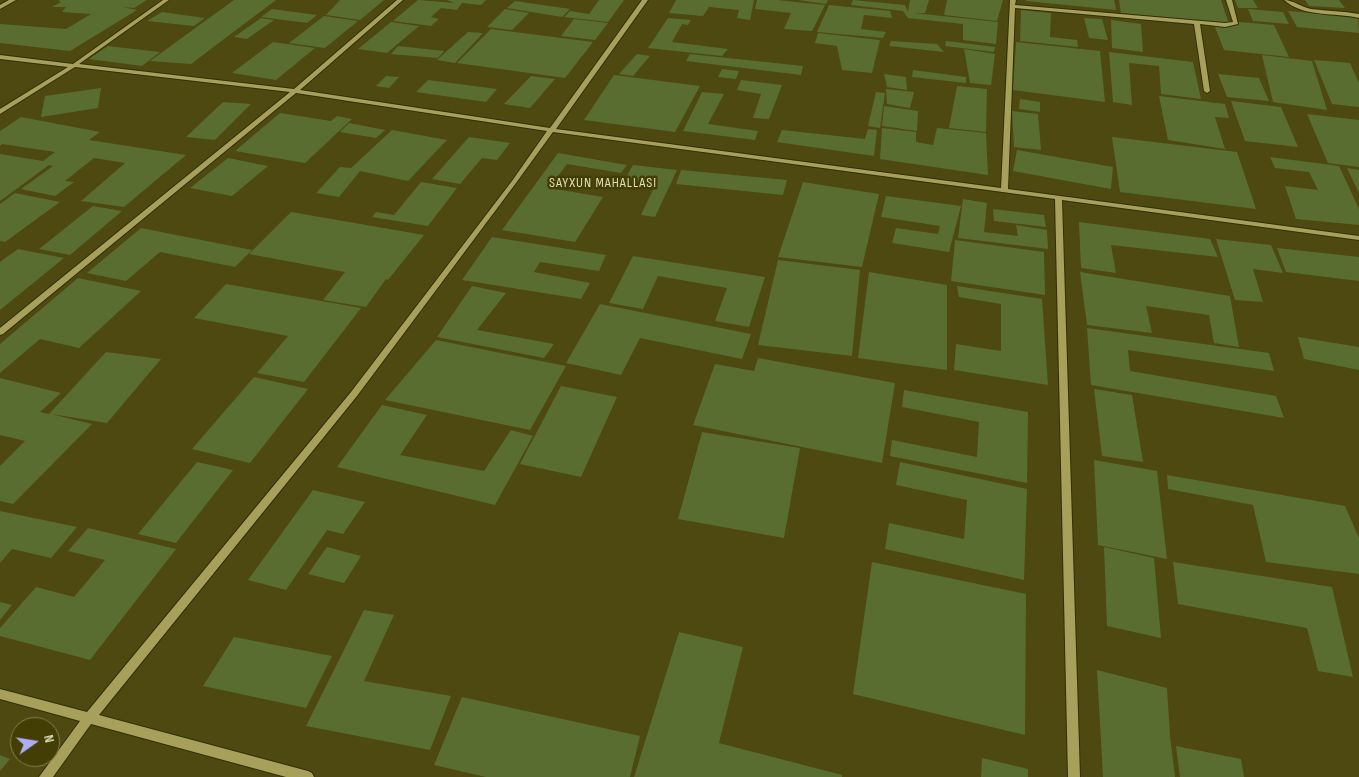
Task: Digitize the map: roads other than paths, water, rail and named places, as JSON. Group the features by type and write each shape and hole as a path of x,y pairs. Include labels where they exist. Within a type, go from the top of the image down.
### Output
{"street":[{"path":"0,7 14,0"},
{"path":"0,112 73,66 166,0"},
{"path":"0,332 295,91 400,0"},
{"path":"45,777 89,718 354,394 551,130 645,0"},
{"path":"1004,191 1013,3 1197,24 1225,25 1236,23 1229,0"},
{"path":"1287,0 1292,5 1304,9 1350,13 1359,16"},
{"path":"1197,24 1207,91"},
{"path":"0,56 295,91 551,130 1359,238"},
{"path":"1058,198 1074,777"},
{"path":"0,694 308,777"}],"district":[{"name":"SAYXUN MAHALLASI","path":"603,183"}]}
